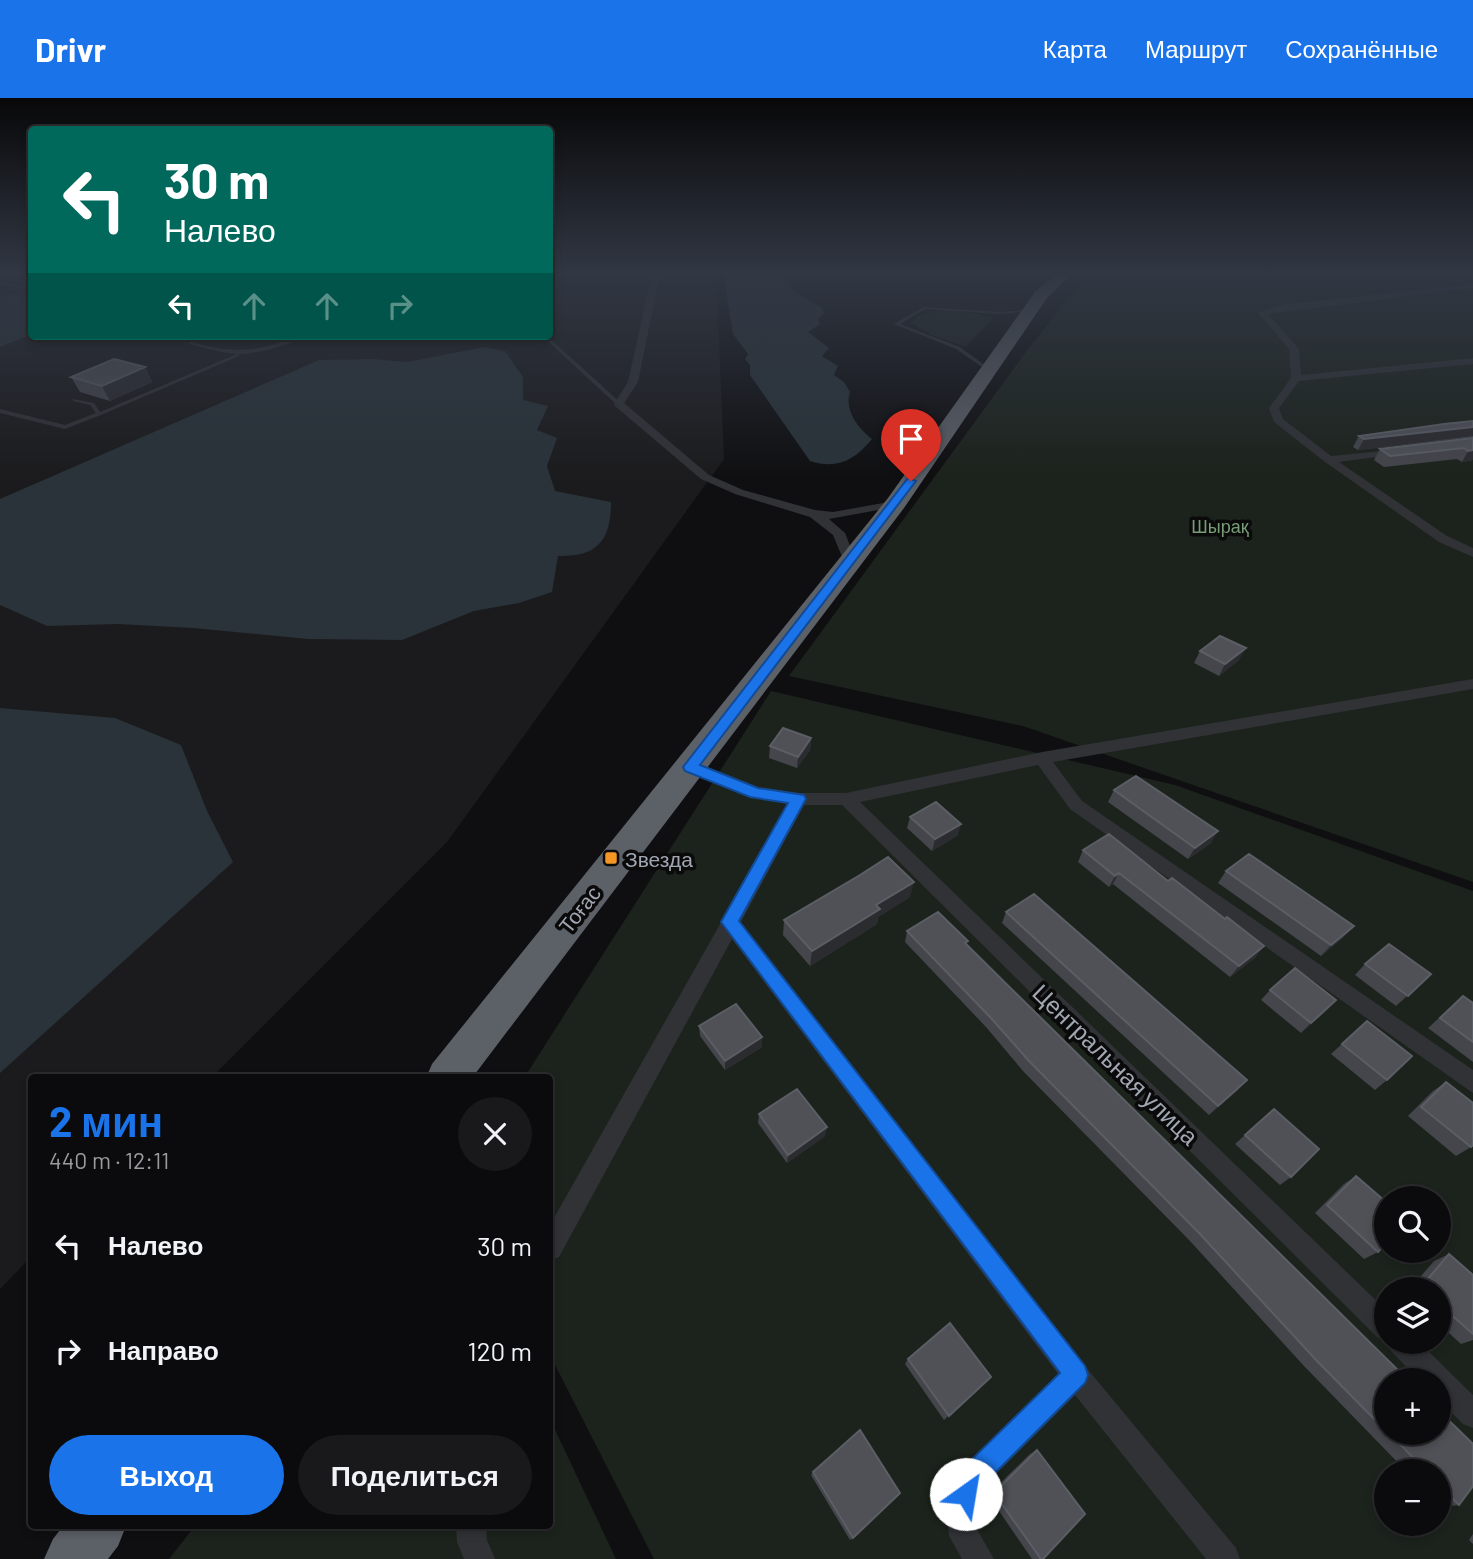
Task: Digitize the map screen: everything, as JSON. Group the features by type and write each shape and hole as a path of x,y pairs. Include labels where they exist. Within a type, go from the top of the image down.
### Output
{"highway":[{"name":"Тоғас","path":"450,1074 896,503 1009,341"},
{"path":"73,1559 97,1529"}],"street":[{"path":"642,341 633,382 619,404 705,477 739,492 814,514 833,516 896,503"},
{"path":"1287,341 1294,349 1296,378 1274,408 1278,420 1329,460 1443,539 1473,553"},
{"path":"1296,378 1473,361"},
{"path":"1329,460 1408,450"},
{"path":"814,514 839,533 850,561"},
{"path":"690,767 756,793 799,799 846,799 1042,758 1473,684"},
{"path":"1042,758 1076,805 1473,1083"},
{"path":"553,1243 799,799"},
{"name":"Центральная улица","path":"846,799 1374,1316"},
{"path":"730,922 1076,1375 1225,1559"},
{"path":"1412,1354 1473,1414"},
{"path":"979,1559 964,1536 962,1510 971,1479 1076,1375"},
{"path":"471,1529 472,1542 480,1559"}],"lane":[{"path":"191,341 237,355"},
{"path":"0,411 65,427 237,355 254,353 288,341"},
{"path":"550,341 619,404"},
{"path":"940,341 958,348 988,370"},
{"path":"75,400 92,404 99,414"}],"shaded area":[{"path":"0,341 719,341 724,459 447,842 215,1074 28,1074 28,1260 0,1289"},
{"path":"0,341 15,341 0,347"},
{"path":"738,341 820,341 829,348 822,356 838,366 834,375 844,382 850,392 849,405 854,418 872,439 852,458 837,464 810,461 750,375 750,365 745,359 748,354"},
{"path":"484,347 505,351 523,377 523,400 548,406 537,430 557,438 547,466 555,491 611,502 608,527 599,544 583,553 558,556 552,592 519,603 474,611 402,640 308,639 118,624 47,626 0,605 0,499 319,360 373,359 407,362"},
{"path":"0,708 115,718 181,745 207,811 233,862 0,1073"}],"green space":[{"path":"949,341 971,341 966,347"},
{"name":"Шырақ","path":"1034,341 1473,341 1473,882 1023,726 789,676"},
{"path":"771,691 1175,785 1473,891 1473,1559 654,1559 553,1361 553,1074 527,1074"},
{"path":"553,1425 616,1559 169,1559 193,1529 553,1529"}],"building":[{"path":"114,359 145,367 102,386 71,377"},
{"path":"1473,421 1473,427 1364,439 1359,436 1444,424"},
{"path":"1473,438 1473,450 1468,451 1464,448 1390,456 1380,449"},
{"path":"1220,636 1246,648 1225,664 1200,651"},
{"path":"783,728 811,738 798,757 770,746"},
{"path":"1136,776 1218,831 1195,848 1114,790"},
{"path":"936,802 961,824 935,839 910,817"},
{"path":"1109,834 1168,881 1172,878 1264,946 1239,966 1119,873 1115,876 1083,850"},
{"path":"1249,854 1354,926 1331,945 1226,871"},
{"path":"888,857 914,882 876,905 880,909 812,951 784,920 860,875"},
{"path":"1034,894 1247,1080 1218,1106 1006,912"},
{"path":"938,912 968,941 965,943 1374,1346 1374,1354 1382,1354 1396,1368 1374,1368 1374,1419 1200,1234 1029,1061 907,931"},
{"path":"1389,944 1431,974 1408,996 1365,964"},
{"path":"1295,968 1336,1000 1311,1023 1270,990"},
{"path":"1463,996 1473,1003 1473,1042 1440,1018"},
{"path":"736,1004 762,1037 725,1061 699,1026"},
{"path":"1367,1021 1412,1056 1387,1080 1342,1044"},
{"path":"1446,1082 1473,1103 1471,1147 1421,1107"},
{"path":"797,1089 827,1127 788,1155 759,1114"},
{"path":"1274,1109 1319,1149 1291,1177 1245,1135"},
{"path":"1356,1176 1374,1192 1374,1248 1327,1205"},
{"path":"1451,1256 1473,1275 1473,1334 1451,1315 1451,1277 1429,1277 1441,1263 1451,1263"},
{"path":"950,1323 991,1377 949,1416 908,1359"},
{"path":"1451,1423 1473,1444 1473,1486 1459,1505 1451,1497 1451,1459 1414,1459 1401,1445 1451,1445"},
{"path":"860,1430 900,1493 853,1538 813,1472"},
{"path":"1037,1450 1085,1514 1043,1559 994,1493"}],"place":[{"name":"Звезда","path":"611,858"}],"route":[{"path":"911,481 690,767 756,793 799,799 730,922 1076,1375 971,1479 966,1494"}]}
